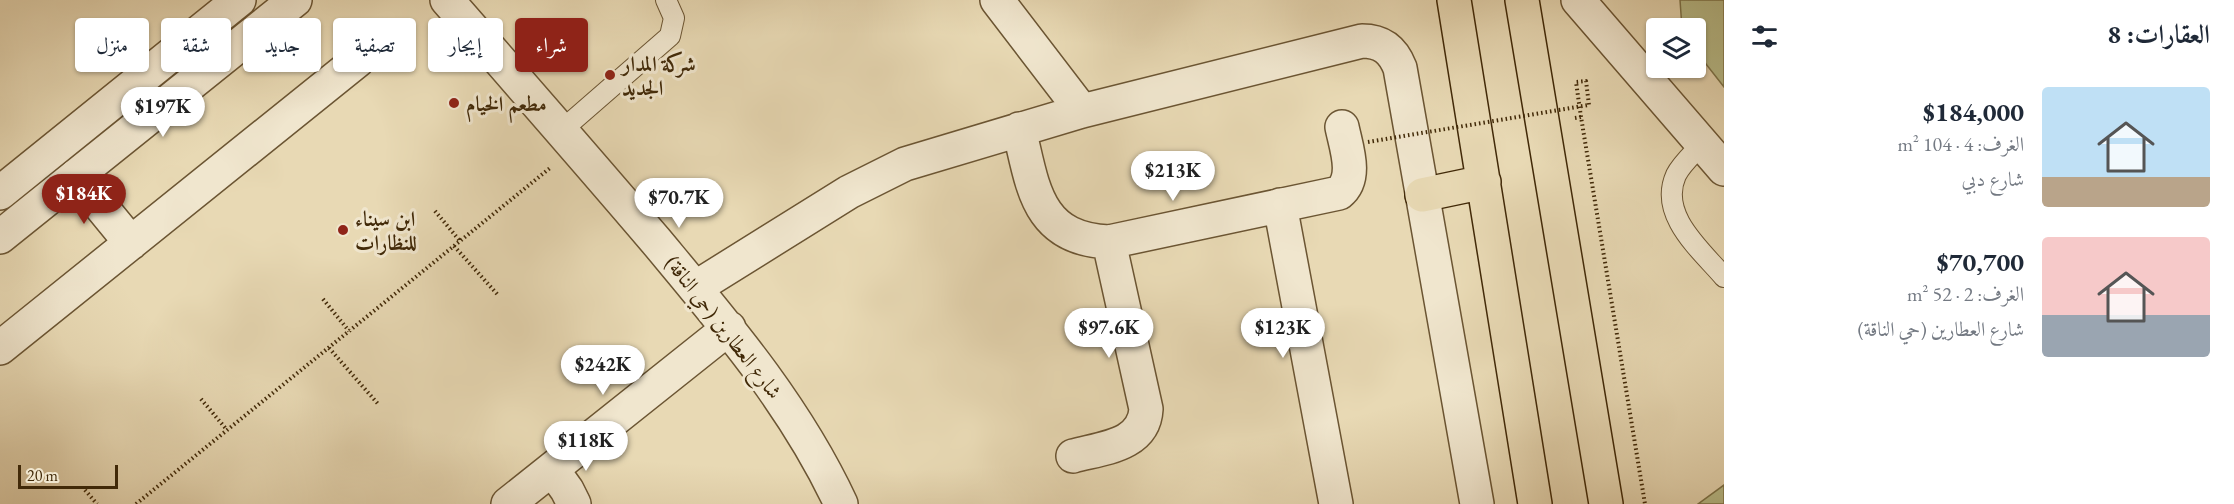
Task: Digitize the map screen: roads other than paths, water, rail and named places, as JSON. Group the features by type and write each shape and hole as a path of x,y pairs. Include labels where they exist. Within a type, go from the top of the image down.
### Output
{"highway":[{"path":"1454,0 1535,504"},
{"path":"1522,0 1606,504"},
{"path":"1422,195 1484,182"}],"street":[{"path":"0,193 239,0"},
{"path":"0,237 295,0"},
{"name":"شارع العطارين (حي الناقة)","path":"447,0 569,139 729,328 776,389 807,439 841,504"},
{"path":"997,0 1082,111"},
{"path":"1588,4 1724,168"},
{"path":"695,288 876,176 937,153 1082,111 1371,41 1390,50 1400,68 1477,504"},
{"path":"0,348 343,72"},
{"path":"1019,129 1035,194 1043,212 1056,226 1073,236 1092,242 1109,242 1334,195 1347,185 1355,134"},
{"path":"76,176 131,243"},
{"path":"1280,205 1336,504"},
{"path":"1073,456 1129,441 1142,428 1146,419 1146,410 1109,242"},
{"path":"508,504 729,328"},
{"path":"552,469 574,504"}],"lane":[{"path":"569,139 670,36 674,18 666,0"},
{"path":"1703,143 1676,175 1671,198 1673,209 1684,230 1724,278"}],"place":[{"name":"شركة المدار الجديد","path":"610,75"},
{"name":"مطعم الخيام","path":"454,103"},
{"name":"ابن سيناء للنظارات","path":"343,230"}]}
